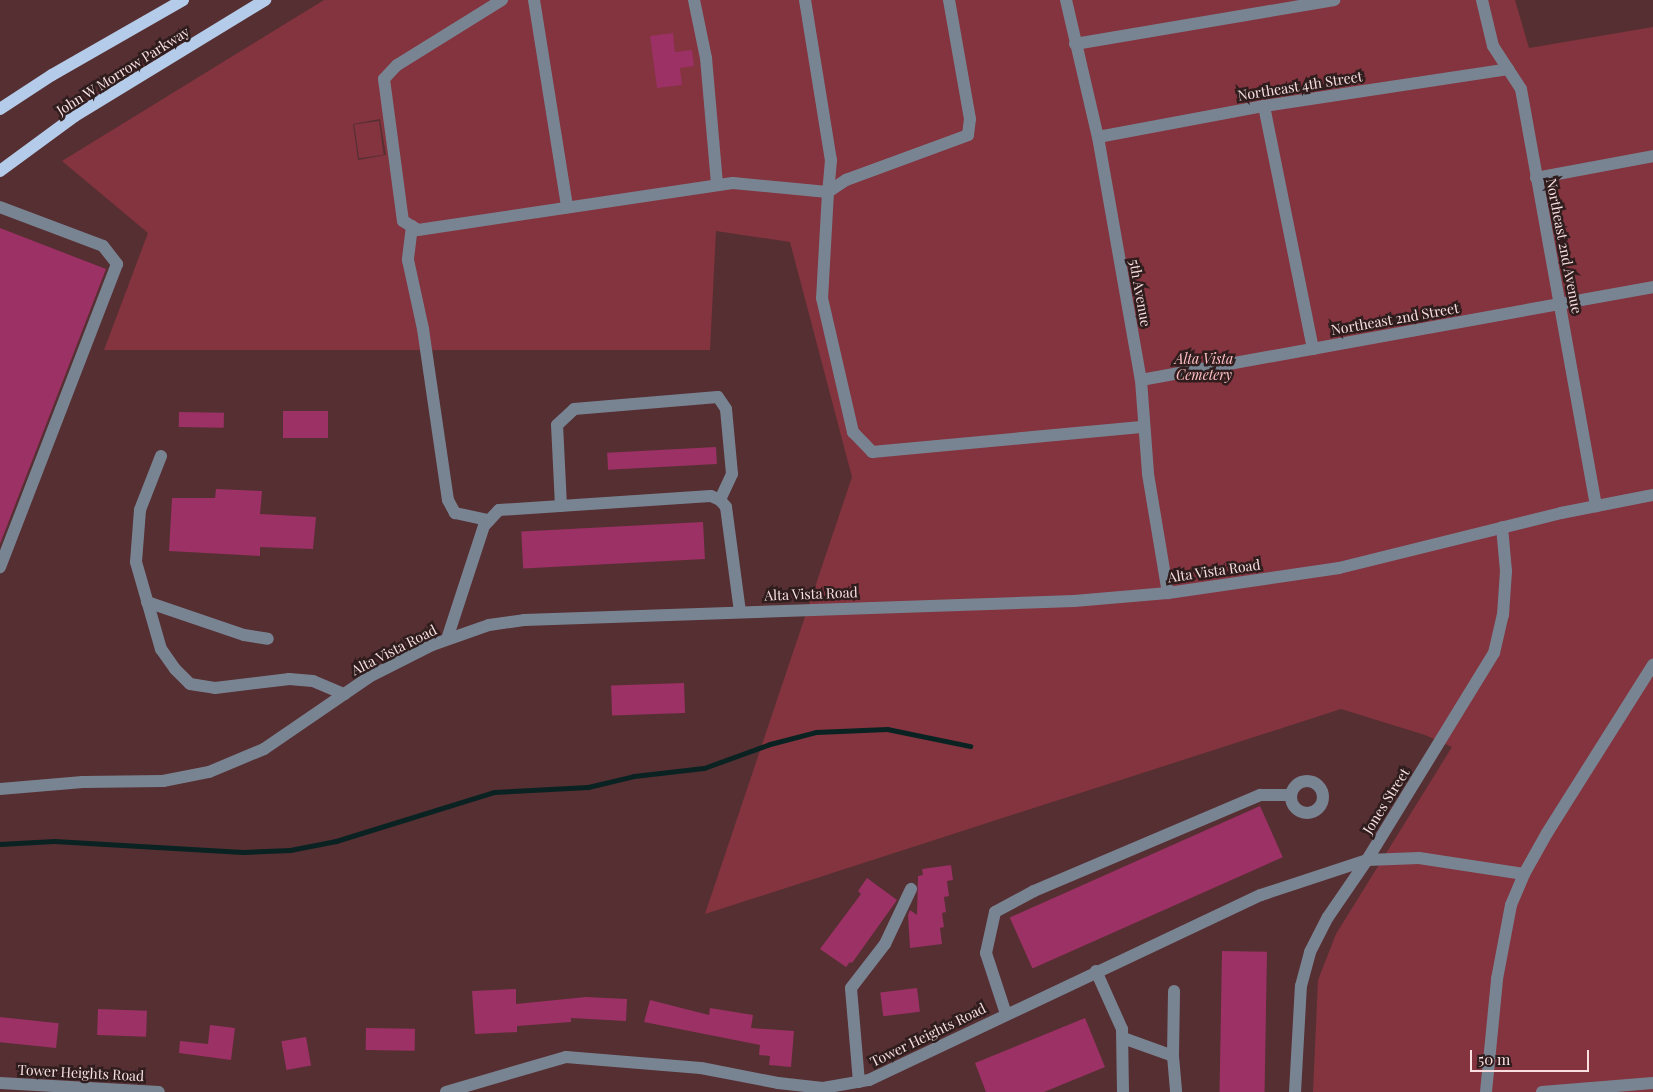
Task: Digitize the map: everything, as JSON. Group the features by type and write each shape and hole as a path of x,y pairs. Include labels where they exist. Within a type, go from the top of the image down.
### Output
{"main road":[{"path":"0,109 52,75 183,0"},
{"name":"John W Morrow Parkway","path":"0,171 75,116 265,0"}],"street":[{"path":"502,0 398,65 384,79 403,221 418,230 733,183 828,192 846,180 968,134 970,120 949,0"},
{"path":"534,0 567,207"},
{"path":"694,0 706,58 718,185"},
{"path":"805,0 831,160 822,298 853,432 872,452 1144,427"},
{"name":"5th Avenue","path":"1066,0 1098,137 1141,380 1148,474 1168,593"},
{"path":"1075,44 1334,0"},
{"name":"Northeast 2nd Avenue","path":"1482,0 1493,46 1521,89 1596,506"},
{"name":"Northeast 4th Street","path":"1098,137 1264,106 1508,69"},
{"path":"1264,106 1313,349"},
{"path":"1536,178 1653,156"},
{"path":"0,207 102,246 117,264 0,567"},
{"path":"412,226 408,260 423,329 448,500 455,513 489,520"},
{"name":"Northeast 2nd Street","path":"1141,380 1653,287"},
{"path":"561,506 557,425 574,409 718,397 726,409 732,474 720,500"},
{"path":"161,456 140,510 136,562 161,649 175,669 190,684 215,688 289,679 313,681 344,694"},
{"name":"Alta Vista Road","path":"0,789 83,782 163,781 209,772 264,749 369,677 447,639 489,625 524,620 1074,601 1168,593 1339,568 1502,527 1653,495"},
{"path":"447,639 465,576 484,526 500,510 711,496 720,500 726,508 740,612"},
{"name":"Jones Street","path":"1295,1092 1301,986 1310,952 1328,917 1367,860 1494,653 1503,615 1506,571 1502,527"},
{"path":"147,602 244,635 268,639"},
{"path":"1486,1092 1502,940 1524,874 1653,665"},
{"path":"1006,1014 986,953 995,912 1034,891 1260,795 1290,795"},
{"name":"Tower Heights Road","path":"446,1092 566,1057 701,1068 778,1083 823,1088 869,1080 1096,971 1261,895 1367,860 1419,858 1524,874"},
{"path":"859,1082 851,988 885,944 911,889"},
{"path":"1096,971 1122,1029 1123,1092"},
{"path":"1174,991 1173,1056 1176,1092"},
{"path":"1123,1038 1173,1056"},
{"name":"Tower Heights Road","path":"0,1083 159,1092"},
{"path":"1542,1092 1653,1083"}],"green space":[{"name":"Alta Vista Cemetery","path":"324,0 1515,0 1529,48 1653,27 1653,1092 1313,1092 1318,980 1336,934 1452,747 1425,735 1341,709 705,914 852,477 790,242 716,231 710,350 104,350 148,233 62,161","holes":["380,119 386,155 358,160 353,124"]},
{"path":"379,121 384,155 359,158 354,124"}],"building":[{"path":"673,33 675,52 692,50 694,66 680,68 682,85 657,88 650,36"},
{"path":"0,228 106,269 0,544"},
{"path":"283,411 328,411 328,438 283,438"},
{"path":"179,412 224,413 224,428 179,427"},
{"path":"716,447 717,464 608,470 607,453"},
{"path":"216,489 262,491 260,514 316,517 313,549 260,547 260,556 169,551 172,498 215,498"},
{"path":"703,522 705,559 523,568 521,532"},
{"path":"684,683 685,713 612,716 611,686"},
{"path":"1260,806 1283,857 1032,969 1010,917"},
{"path":"951,865 953,880 947,881 949,896 944,897 946,912 942,913 944,927 940,928 942,944 910,948 908,915 910,910 917,915 918,876 923,875 922,869"},
{"path":"867,878 897,900 852,963 850,962 846,967 820,949 861,894 858,891"},
{"path":"1222,951 1267,952 1265,1092 1220,1092"},
{"path":"917,988 920,1012 883,1016 880,993"},
{"path":"516,989 516,1004 586,997 627,999 626,1021 571,1018 571,1022 517,1026 517,1032 475,1034 472,991"},
{"path":"650,1000 709,1015 710,1008 753,1015 751,1028 794,1031 791,1067 769,1065 770,1056 759,1055 760,1045 644,1022"},
{"path":"98,1009 147,1011 146,1037 97,1035"},
{"path":"0,1017 59,1023 56,1048 0,1042"},
{"path":"1085,1018 1105,1067 1044,1092 986,1092 975,1063"},
{"path":"210,1025 235,1028 231,1060 179,1053 180,1041 208,1044"},
{"path":"366,1028 415,1029 415,1051 366,1050"},
{"path":"306,1037 311,1066 286,1070 281,1041"}],"waterway":[{"path":"0,844 54,841 243,852 290,850 336,841 494,792 588,787 634,776 704,768 770,744 816,732 887,729 970,746"}]}
